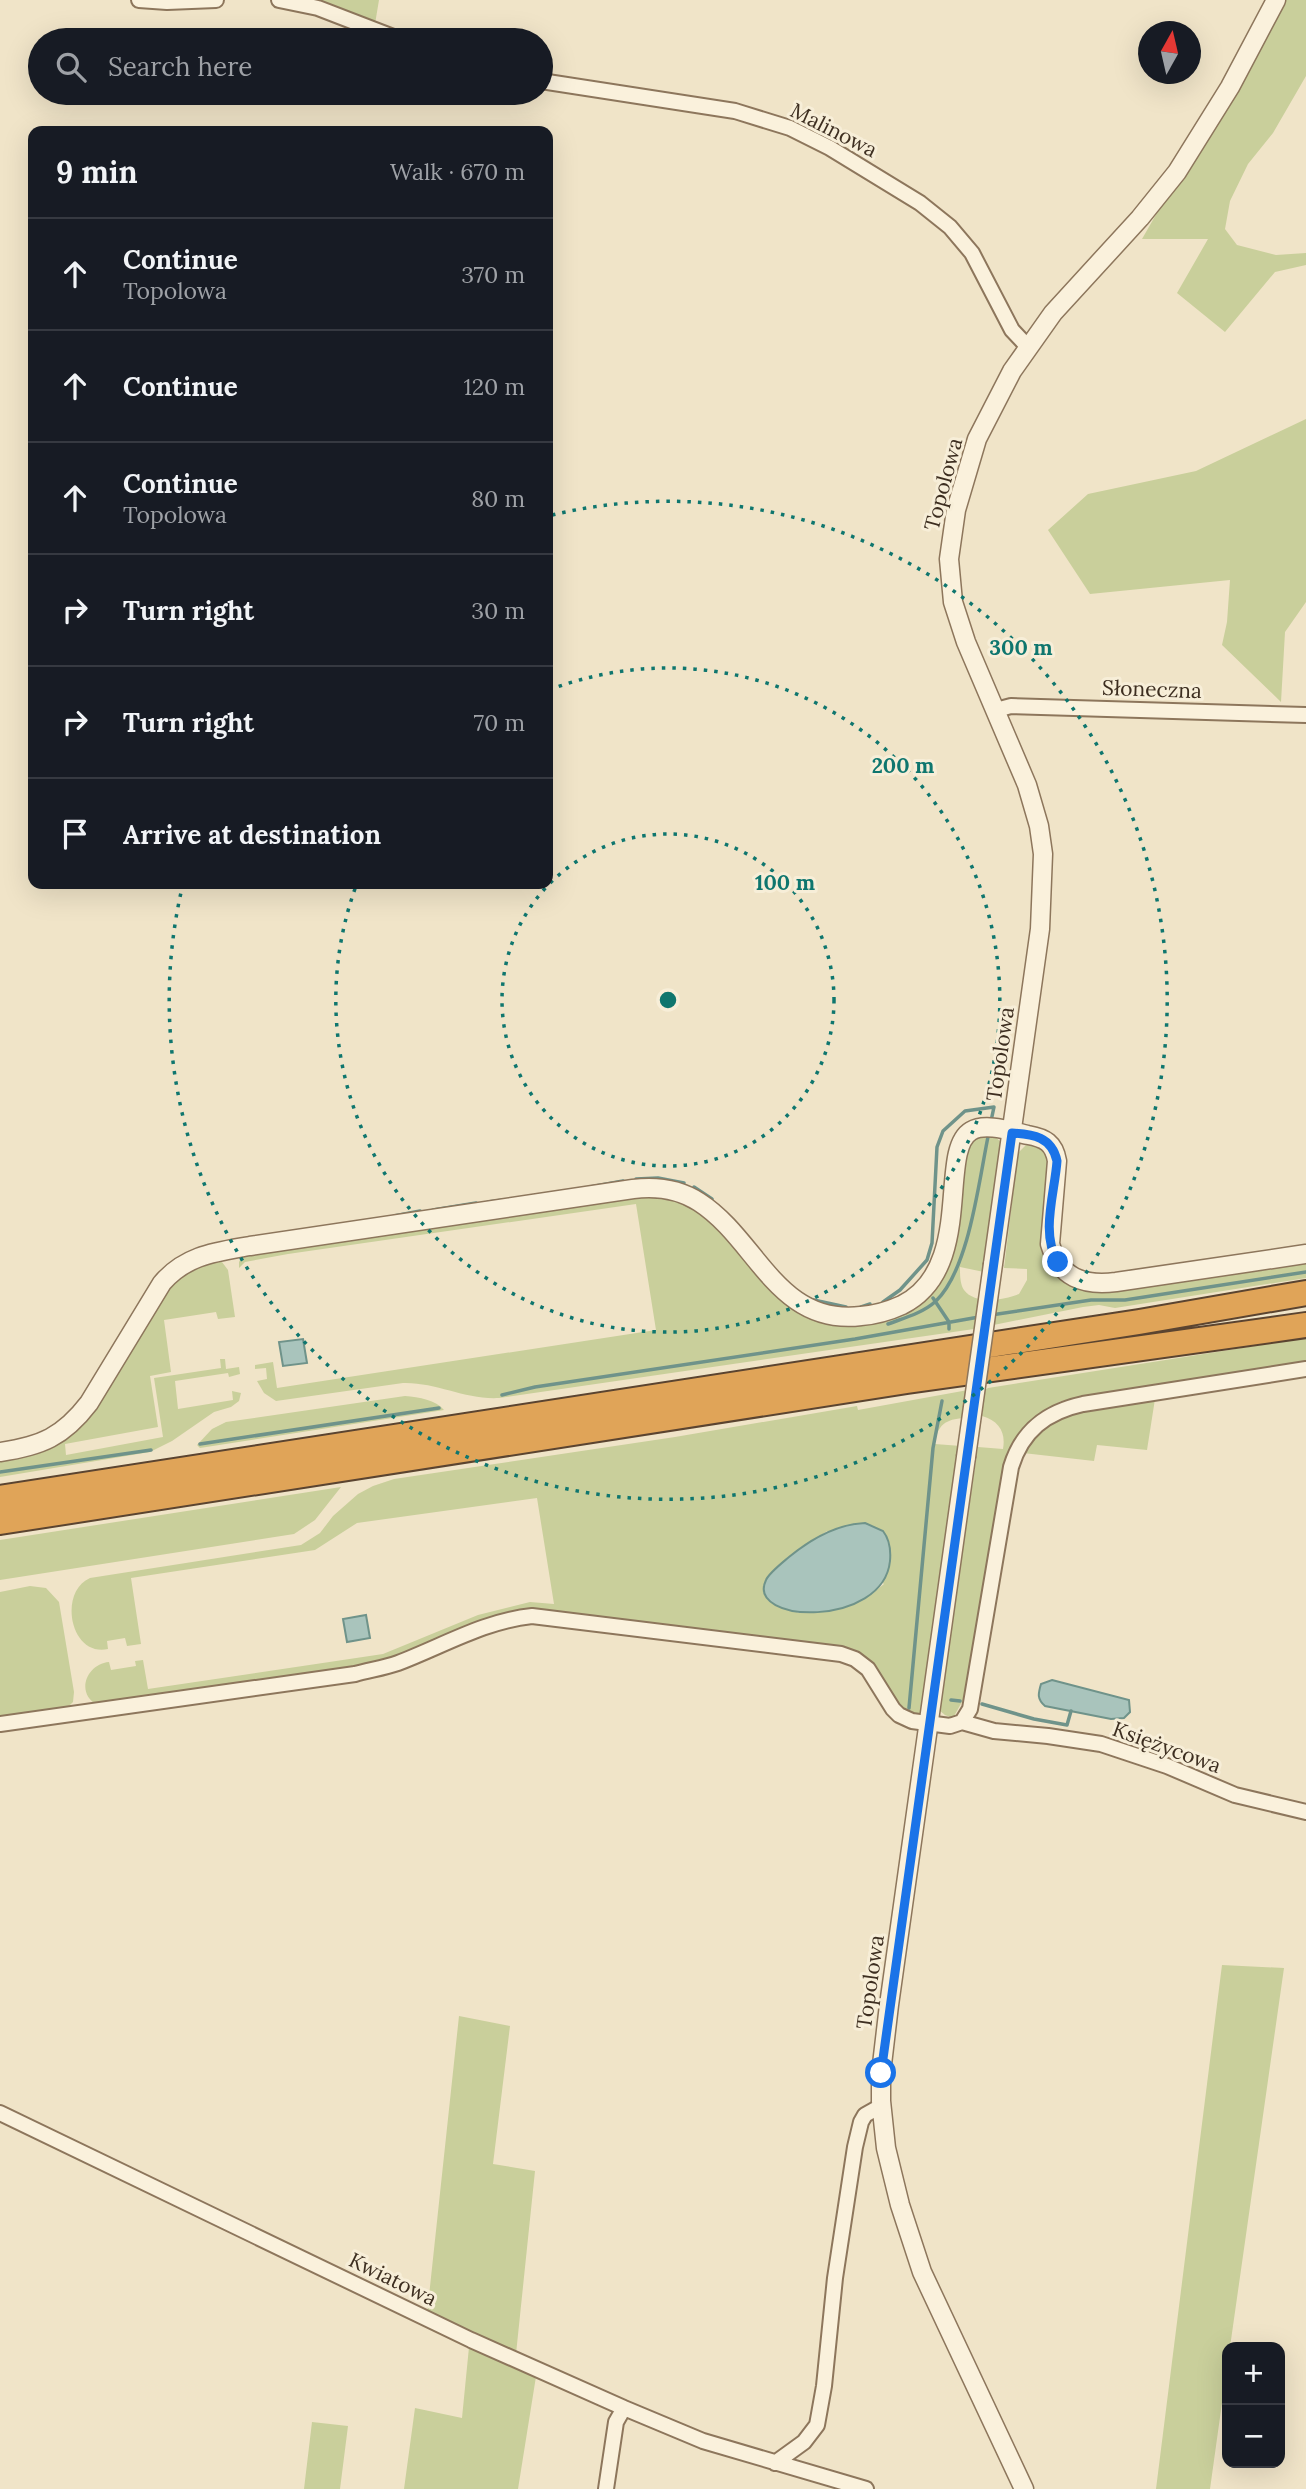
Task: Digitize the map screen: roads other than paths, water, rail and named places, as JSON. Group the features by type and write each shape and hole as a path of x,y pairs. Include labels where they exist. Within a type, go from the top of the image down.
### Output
{"highway":[{"path":"0,1498 1139,1322 1306,1293"},
{"path":"0,1522 907,1381 1306,1325"}],"street":[{"path":"139,0 216,0"},
{"path":"279,0 318,8 370,28"},
{"name":"Topolowa","path":"1024,2489 918,2261 891,2170 881,2106 881,2073 889,2005 1040,929 1043,854 1039,826 1030,793 959,625 951,592 950,550 956,510 972,454 997,397 1028,347 1058,308 1140,218 1181,166 1230,87 1276,0"},
{"name":"Malinowa","path":"553,83 735,111 780,125 830,148 920,203 950,227 972,253 1012,330 1028,347"},
{"name":"Słoneczna","path":"996,710 1011,706 1306,715"},
{"path":"0,1452 46,1442 76,1419 162,1283 177,1268 199,1256 250,1246 633,1189 662,1188 685,1194 708,1208 775,1282 802,1305 823,1314 847,1317 882,1312 901,1305 934,1277 947,1242 961,1146 970,1132 981,1128 1043,1138 1054,1150 1057,1161 1050,1244 1063,1268 1080,1280 1098,1284 1116,1282 1306,1254"},
{"path":"962,1722 970,1709 1011,1468 1021,1441 1031,1429 1052,1414 1083,1404 1306,1369"},
{"path":"0,1724 355,1674 396,1664 486,1625 508,1618 532,1616 841,1654 855,1659 868,1669 899,1715 929,1724"},
{"name":"Księżycowa","path":"929,1724 955,1726 962,1722 994,1731 1048,1736 1118,1748 1235,1795 1306,1812"},
{"path":"775,2463 804,2442 817,2424 824,2386 835,2278 858,2131 865,2115 881,2106"},
{"name":"Kwiatowa","path":"0,2113 471,2340 624,2409 703,2441 866,2489"},
{"path":"606,2489 616,2422 624,2409"}],"water":[{"path":"303,1339 307,1363 283,1366 279,1342"},
{"path":"865,1523 883,1531 889,1542 890,1561 882,1583 865,1598 842,1608 818,1612 794,1611 776,1605 765,1595 768,1577 797,1550 834,1529"},
{"path":"366,1615 370,1638 347,1642 343,1619"},
{"path":"1052,1680 1129,1700 1130,1712 1124,1718 1111,1719 1045,1706 1039,1699 1041,1684"}],"waterway":[{"path":"883,1302 900,1290 927,1260 932,1243 937,1147 943,1131 965,1111 994,1107 991,1121"},
{"path":"888,1324 925,1309 936,1301 948,1286 972,1221 989,1132"},
{"path":"636,1179 658,1178 684,1183"},
{"path":"590,1187 623,1181"},
{"path":"694,1187 712,1199"},
{"path":"488,1202 503,1200"},
{"path":"433,1210 476,1203"},
{"path":"394,1216 420,1211"},
{"path":"991,1315 1091,1300 1125,1300 1306,1272"},
{"path":"933,1298 949,1322 949,1329"},
{"path":"809,1299 846,1307"},
{"path":"861,1307 870,1304"},
{"path":"502,1395 535,1387 855,1339 979,1317"},
{"path":"909,1708 933,1448 942,1401"},
{"path":"200,1444 439,1408"},
{"path":"0,1472 151,1450"},
{"path":"951,1700 960,1701"},
{"path":"982,1704 1067,1725 1071,1711"}]}
